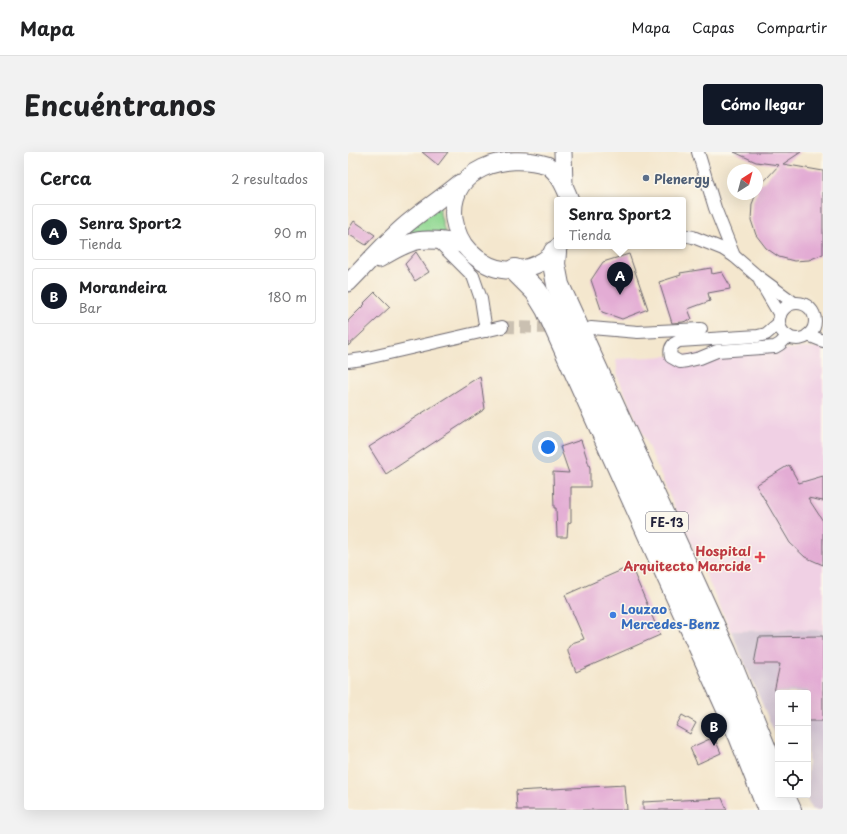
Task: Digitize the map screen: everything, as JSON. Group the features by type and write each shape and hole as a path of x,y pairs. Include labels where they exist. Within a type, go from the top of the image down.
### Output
{"highway":[{"name":"FE-13","path":"556,254 558,285 725,651 775,775"},
{"name":"FE-13","path":"520,275 536,291 546,309 740,736 769,810"},
{"path":"785,798 790,810"}],"main road":[{"path":"563,152 567,193"},
{"path":"348,283 402,228 418,214 439,200 485,159 501,153 517,153 533,157 548,165 559,177 567,193"},
{"path":"461,181 455,196 453,211 455,226 462,244 473,256 490,266 520,275 556,254"},
{"path":"360,270 402,245 423,239 436,239 462,244"}],"street":[{"path":"698,152 715,208 734,256"},
{"path":"686,236 723,249 794,303"},
{"path":"436,239 473,276 481,299 486,331"},
{"path":"756,275 780,319 784,333 793,338 800,338 808,335 815,323 819,320 808,307 802,304 794,303 788,305 783,310 780,319 766,334 758,336 679,341 674,343 671,347 671,357 680,362 700,358 717,351 775,347 788,336"},
{"path":"348,361 363,359 502,327"},
{"path":"591,328 638,332 701,329"},
{"path":"808,335 817,340 823,341"}],"shaded area":[{"name":"Hospital Arquitecto Marcide","path":"823,347 823,630 731,631 618,377 616,359"},
{"path":"823,630 823,810 813,810 806,798 811,798 811,690 775,690 775,734 731,631"}],"green space":[{"path":"440,204 440,213 445,233 431,232 407,236 405,231"}],"building":[{"path":"422,152 448,152 438,165"},
{"path":"734,152 801,152 783,164 823,171 823,254 809,260 794,261 779,257 766,248 756,235 751,220 752,204 754,200 763,200 763,182 779,165 756,162"},
{"path":"354,221 375,235 366,245 348,234 348,230"},
{"path":"416,252 429,272 415,281 405,264"},
{"path":"629,254 648,309 622,319 602,312 591,280 603,262"},
{"path":"711,268 712,274 722,272 729,284 730,289 708,293 710,301 688,309 692,319 672,323 659,282 681,275 680,273"},
{"path":"375,292 390,307 348,346 348,321"},
{"path":"480,376 485,409 386,474 369,447"},
{"path":"581,440 590,468 590,487 571,487 571,522 568,523 567,537 557,537 556,508 554,508 553,472 569,473 560,447"},
{"path":"789,465 799,483 823,476 823,501 808,498 823,521 823,565 805,557 790,543 756,485"},
{"name":"Louzao Mercedes-Benz","path":"631,566 660,635 576,672 568,652 568,648 572,643 584,639 565,595"},
{"path":"823,636 823,721 811,721 811,690 775,690 774,692 780,664 754,664 759,637"},
{"path":"682,715 696,723 690,734 676,726"},
{"path":"714,737 721,753 697,764 690,748"},
{"path":"625,785 627,810 517,810 516,791"},
{"path":"722,798 727,810 643,810 643,802"}],"tunnel":[{"path":"502,327 559,328"}],"place":[{"name":"Plenergy","path":"646,178"},
{"name":"Senra Sport2","path":"620,295"},
{"name":"Hospital Arquitecto Marcide","path":"760,557"},
{"name":"Louzao Mercedes-Benz","path":"613,615"},
{"name":"Morandeira","path":"714,746"}]}
